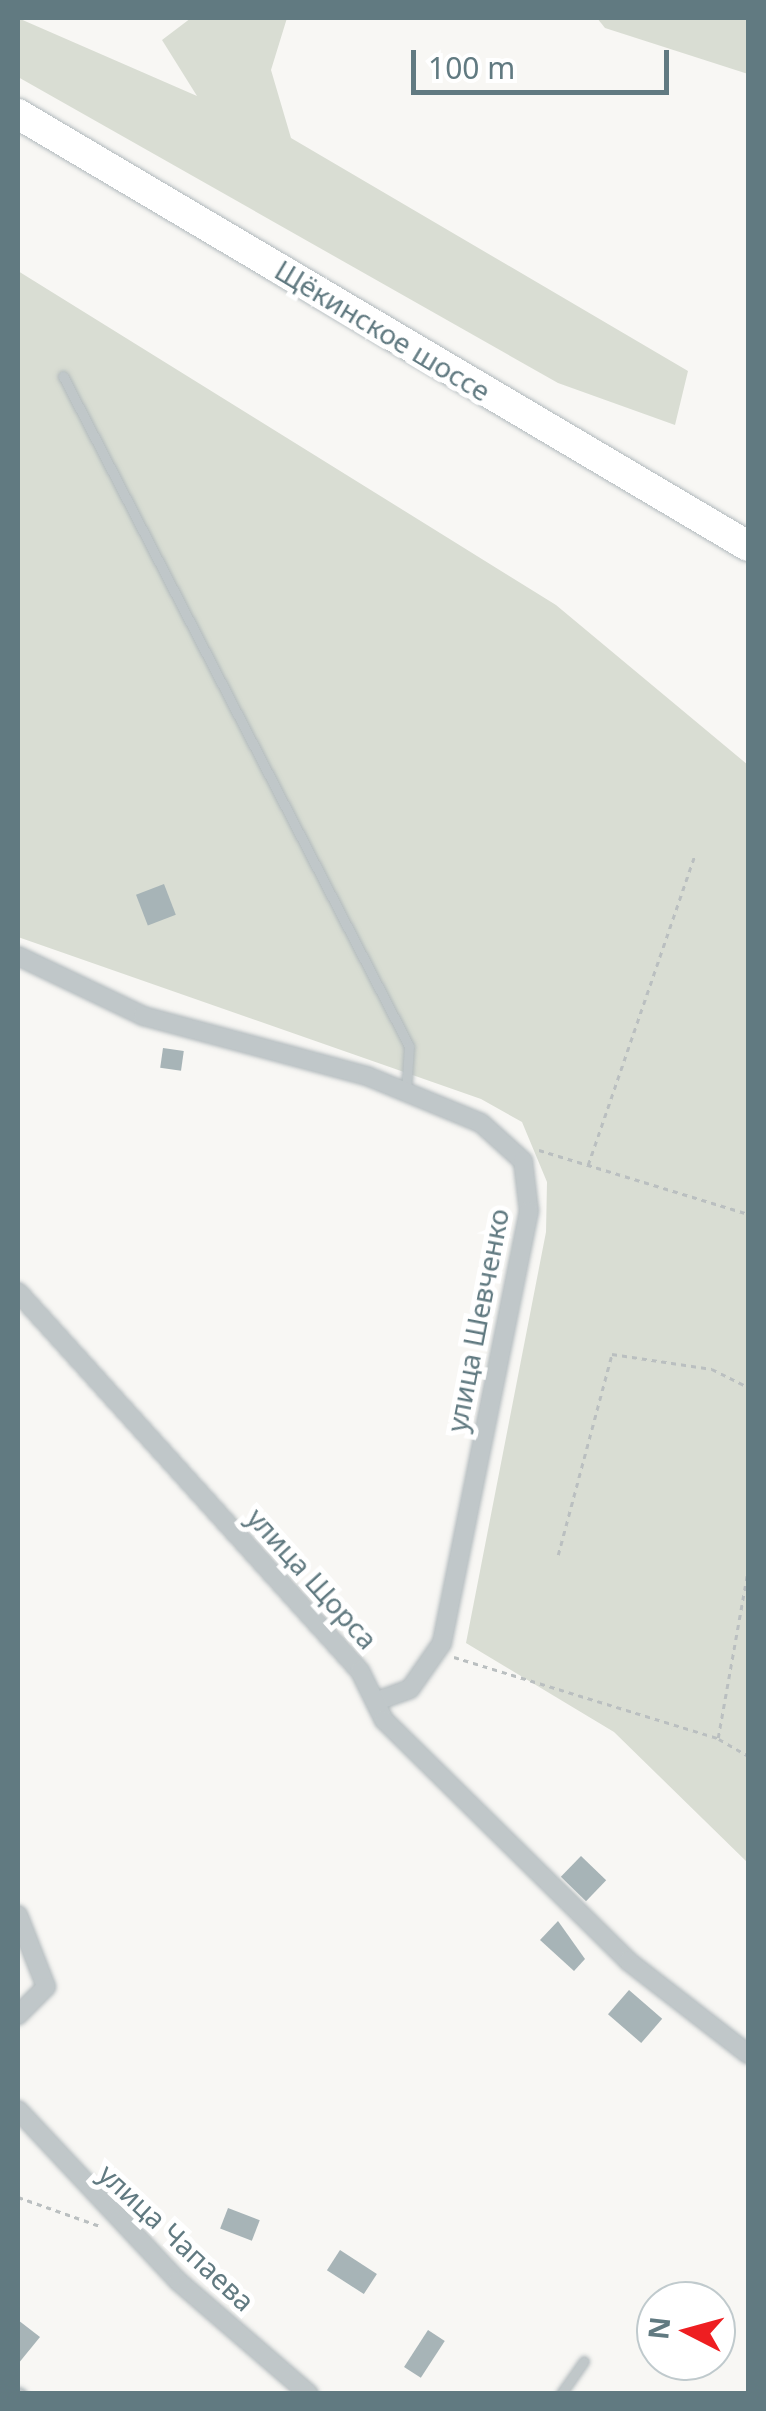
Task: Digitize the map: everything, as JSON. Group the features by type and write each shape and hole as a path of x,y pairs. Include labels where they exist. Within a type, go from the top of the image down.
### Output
{"main road":[{"name":"Щёкинское шоссе","path":"18,114 748,546"}],"street":[{"path":"18,956 142,1016 406,1092 509,1141"},
{"name":"улица Шевченко","path":"375,1702 410,1688 438,1652 528,1211 524,1162 509,1141"},
{"name":"улица Щорса","path":"18,1292 360,1671 375,1702 628,1960 748,2054"},
{"path":"18,1915 46,1987 18,2016"},
{"name":"улица Чапаева","path":"18,2110 131,2234 309,2394"}],"lane":[{"path":"64,376 409,1046 406,1092"},
{"path":"561,2394 584,2361"}],"path":[{"path":"588,1165 696,855"},
{"path":"509,1141 748,1214"},
{"path":"558,1554 612,1354 712,1368 748,1388"},
{"path":"718,1738 748,1570"},
{"path":"438,1652 718,1738 748,1756"},
{"path":"18,2197 131,2234"}],"shaded area":[{"path":"18,18 197,96 162,40 191,18 287,18 271,70 291,138 688,371 675,425 558,383 18,77"},
{"path":"597,18 748,18 748,74 605,28"},
{"path":"18,271 556,605 748,765 748,1863 614,1732 466,1643 546,1232 547,1182 522,1122 481,1099 18,937"}],"building":[{"path":"164,884 176,915 148,926 136,895"},
{"path":"163,1048 184,1051 181,1071 160,1068"},
{"path":"581,1856 606,1880 586,1901 561,1877"},
{"path":"558,1921 585,1959 574,1971 540,1940"},
{"path":"629,1990 662,2019 641,2043 608,2014"},
{"path":"228,2208 260,2220 252,2241 220,2229"},
{"path":"340,2250 377,2274 364,2294 327,2270"},
{"path":"18,2320 40,2337 18,2364"},
{"path":"428,2330 445,2341 421,2378 404,2367"}]}
